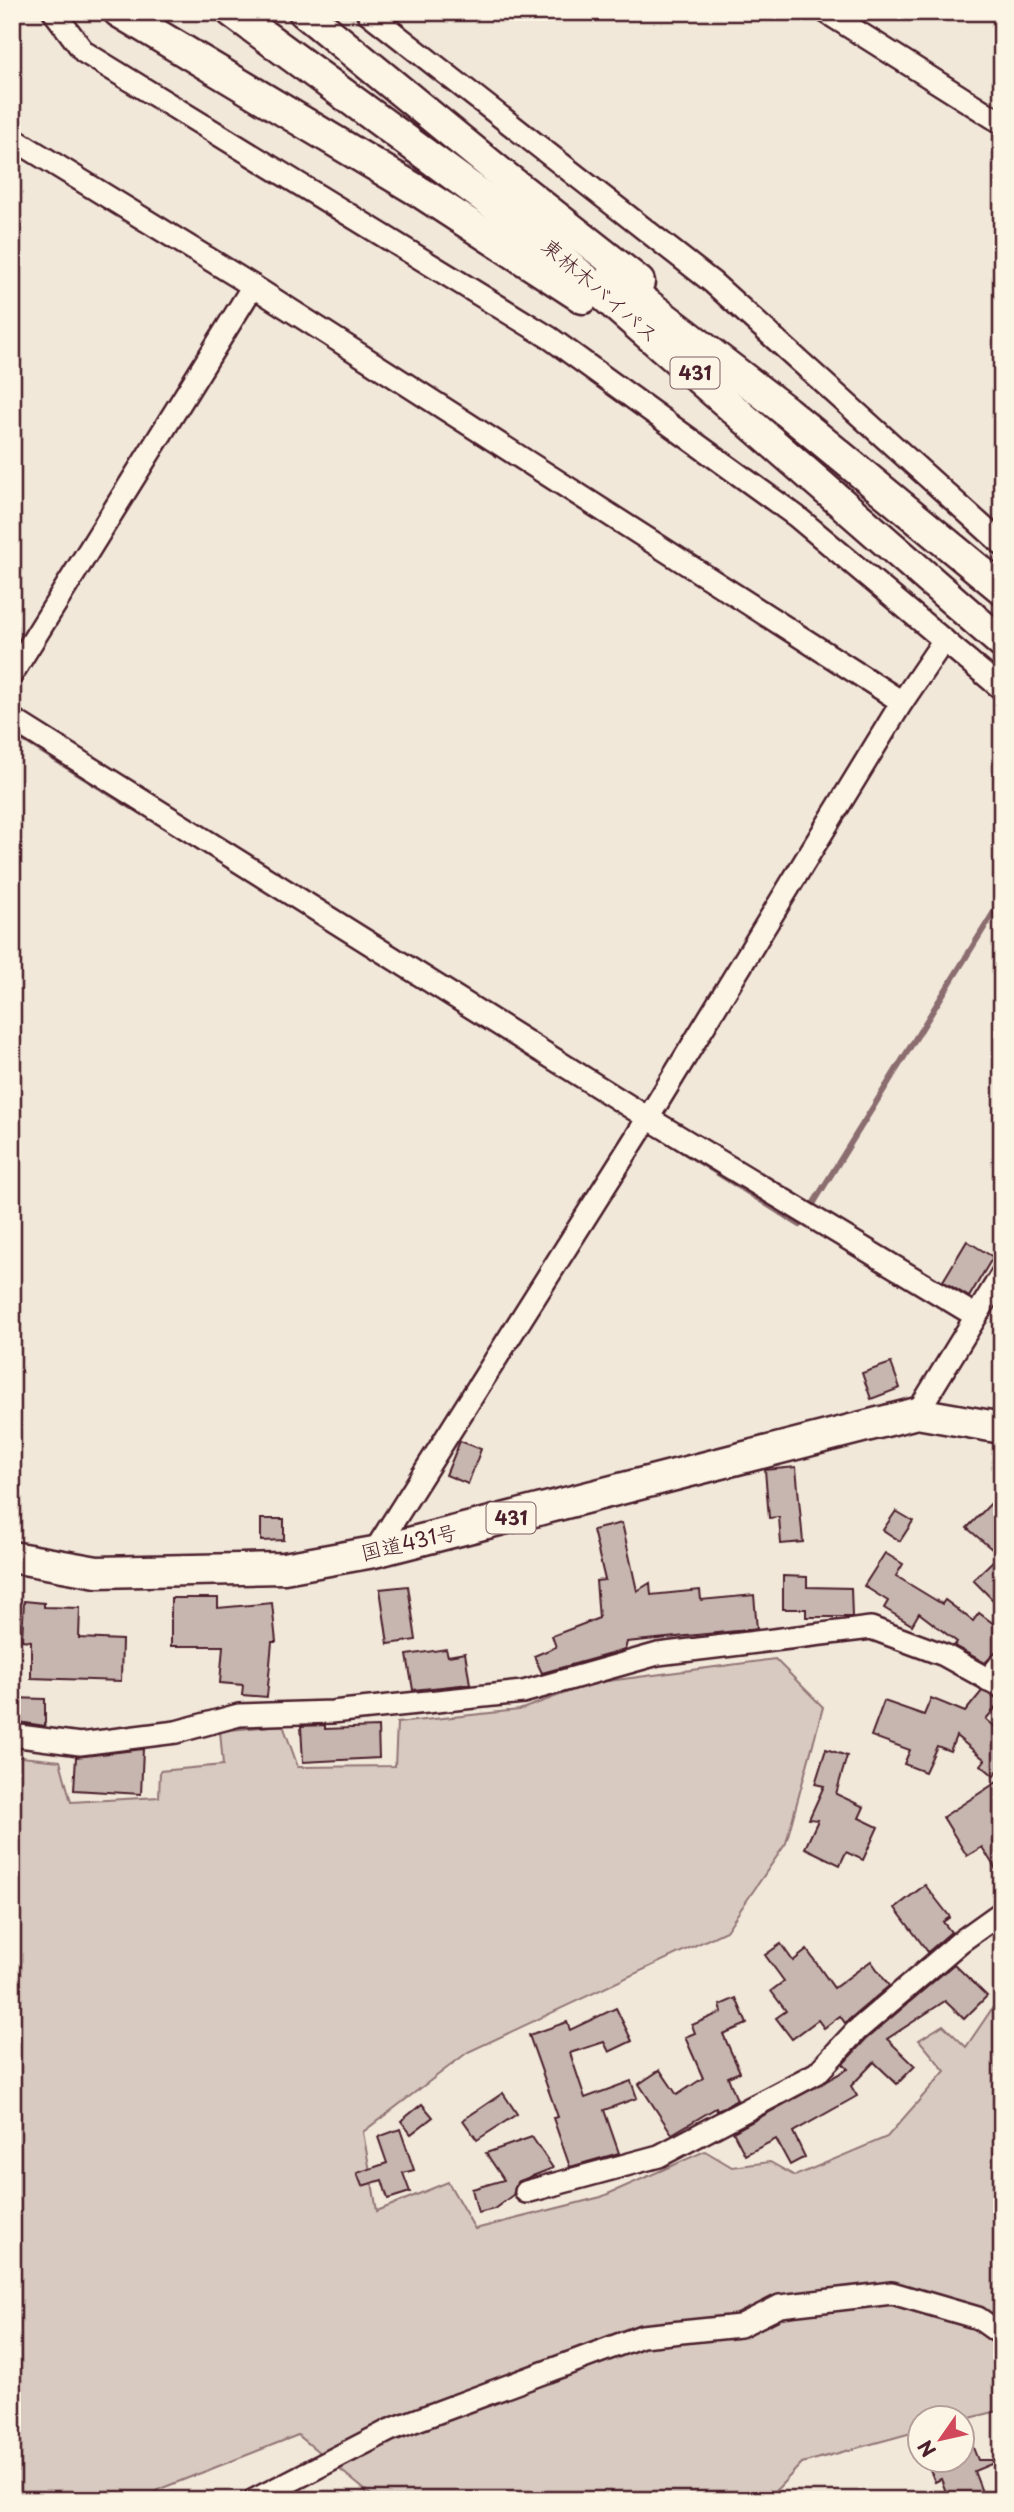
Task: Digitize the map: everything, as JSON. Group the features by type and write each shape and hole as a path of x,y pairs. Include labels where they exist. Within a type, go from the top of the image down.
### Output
{"highway":[{"path":"119,12 512,250 637,335 769,437"},
{"name":"東林木バイパス","path":"232,12 531,232 1002,643"},
{"path":"304,12 503,175 698,328 729,367"},
{"name":"東林木バイパス","path":"378,117 407,132 541,222 729,367 1002,589"},
{"name":"国道431号","path":"12,1557 97,1572 284,1568 374,1552 916,1413 1002,1427"}],"street":[{"path":"54,12 84,52 550,338 796,516 1002,689"},
{"path":"368,12 712,282 1002,544"},
{"path":"826,12 1002,123"},
{"path":"12,138 253,286 902,702"},
{"path":"12,674 253,286"},
{"path":"374,1552 648,1118 902,702 944,640"},
{"path":"12,719 648,1118 976,1315"},
{"path":"916,1413 1002,1275"},
{"path":"12,1735 80,1744 176,1732 239,1715 332,1712 523,1692 658,1654 871,1629 944,1656 995,1683 1002,1662"},
{"path":"526,2192 659,2156 817,2073 856,2031 960,1942 1002,1912"},
{"path":"254,2500 390,2430 642,2336 740,2326 780,2306 892,2293 978,2318 1002,2335"}],"shaded area":[{"path":"775,1659 823,1707 786,1843 726,1931 468,2052 363,2132 377,2211 448,2182 475,2229 601,2197 705,2151 732,2167 770,2162 795,2176 887,2137 945,2071 919,2040 943,2025 966,2047 1002,1994 1002,2410 976,2416 976,2404 906,2404 906,2435 802,2463 767,2500 377,2500 298,2435 160,2489 146,2500 12,2500 12,1756 60,1761 71,1802 159,1797 160,1771 223,1765 220,1731 283,1725 298,1767 395,1766 397,1723 519,1710 593,1683"}],"building":[{"path":"967,1241 993,1257 969,1297 943,1281"},
{"path":"891,1363 900,1388 871,1399 862,1373"},
{"path":"460,1441 481,1449 468,1484 446,1475"},
{"path":"796,1467 803,1542 781,1544 779,1517 769,1518 765,1470"},
{"path":"1002,1492 1002,1609 973,1580 999,1555 967,1528"},
{"path":"896,1511 913,1521 900,1541 883,1530"},
{"path":"261,1519 284,1519 284,1540 261,1541"},
{"path":"622,1523 637,1591 650,1583 651,1595 700,1590 701,1600 754,1595 757,1629 627,1642 625,1650 542,1673 534,1656 556,1647 552,1636 599,1618 596,1581 605,1580 593,1530"},
{"path":"885,1553 903,1564 896,1576 942,1604 945,1600 973,1621 979,1613 1002,1630 1002,1645 998,1650 985,1663 954,1646 957,1642 919,1613 912,1625 884,1608 888,1601 864,1586"},
{"path":"783,1576 807,1577 807,1587 851,1588 852,1617 806,1617 806,1609 783,1609"},
{"path":"408,1586 416,1640 388,1644 380,1589"},
{"path":"171,1598 218,1598 218,1608 272,1603 276,1642 272,1642 267,1697 242,1695 243,1685 220,1683 223,1646 171,1646"},
{"path":"24,1601 44,1603 44,1607 80,1608 79,1638 122,1640 121,1681 31,1678 31,1641 22,1640"},
{"path":"446,1649 448,1656 465,1653 470,1684 413,1690 407,1655"},
{"path":"982,1691 1002,1700 986,1719 1002,1733 1002,1774 997,1771 994,1776 981,1765 985,1760 956,1736 950,1751 937,1746 925,1772 904,1764 910,1750 871,1736 884,1701 924,1715 931,1698 965,1712"},
{"path":"12,1698 45,1699 45,1726 12,1721"},
{"path":"325,1725 325,1729 378,1727 379,1758 303,1762 301,1726"},
{"path":"143,1749 141,1794 74,1790 76,1757"},
{"path":"826,1749 847,1756 836,1794 864,1807 859,1818 878,1827 863,1860 846,1852 840,1865 805,1848 818,1820 809,1819 824,1786 815,1784"},
{"path":"997,1782 1002,1791 1002,1879 982,1847 967,1856 943,1817"},
{"path":"925,1885 950,1917 943,1922 951,1932 928,1952 895,1908"},
{"path":"781,1944 793,1961 807,1950 834,1988 871,1961 889,1986 845,2023 840,2016 824,2028 818,2020 792,2039 776,2018 786,2011 771,1991 784,1981 765,1955"},
{"path":"954,1964 987,1996 964,2019 945,2001 887,2039 915,2066 897,2084 874,2062 851,2086 857,2096 793,2132 805,2157 790,2165 776,2139 745,2155 733,2132 848,2069 843,2064 865,2040"},
{"path":"736,1998 747,2024 723,2034 740,2072 728,2077 737,2100 717,2111 716,2108 672,2134 639,2084 660,2070 677,2095 703,2078 685,2037 695,2033 692,2025 722,2012 720,2005"},
{"path":"616,2008 632,2041 609,2052 604,2042 570,2053 585,2098 631,2081 637,2098 604,2110 619,2153 570,2167 553,2118 558,2117 529,2035 567,2022 570,2030"},
{"path":"503,2093 517,2114 477,2140 463,2120"},
{"path":"422,2104 433,2117 411,2134 401,2121"},
{"path":"400,2129 414,2170 403,2173 410,2192 388,2199 382,2180 362,2186 357,2173 387,2163 378,2137"},
{"path":"532,2137 553,2168 517,2182 513,2195 494,2209 478,2213 472,2189 504,2180 486,2153"},
{"path":"976,2455 978,2460 1001,2460 976,2470"},
{"path":"932,2474 975,2474 985,2500 949,2500 941,2479 935,2482"}],"waterway":[{"path":"12,732 132,807"},
{"path":"667,1141 800,1225 1002,899"}]}
